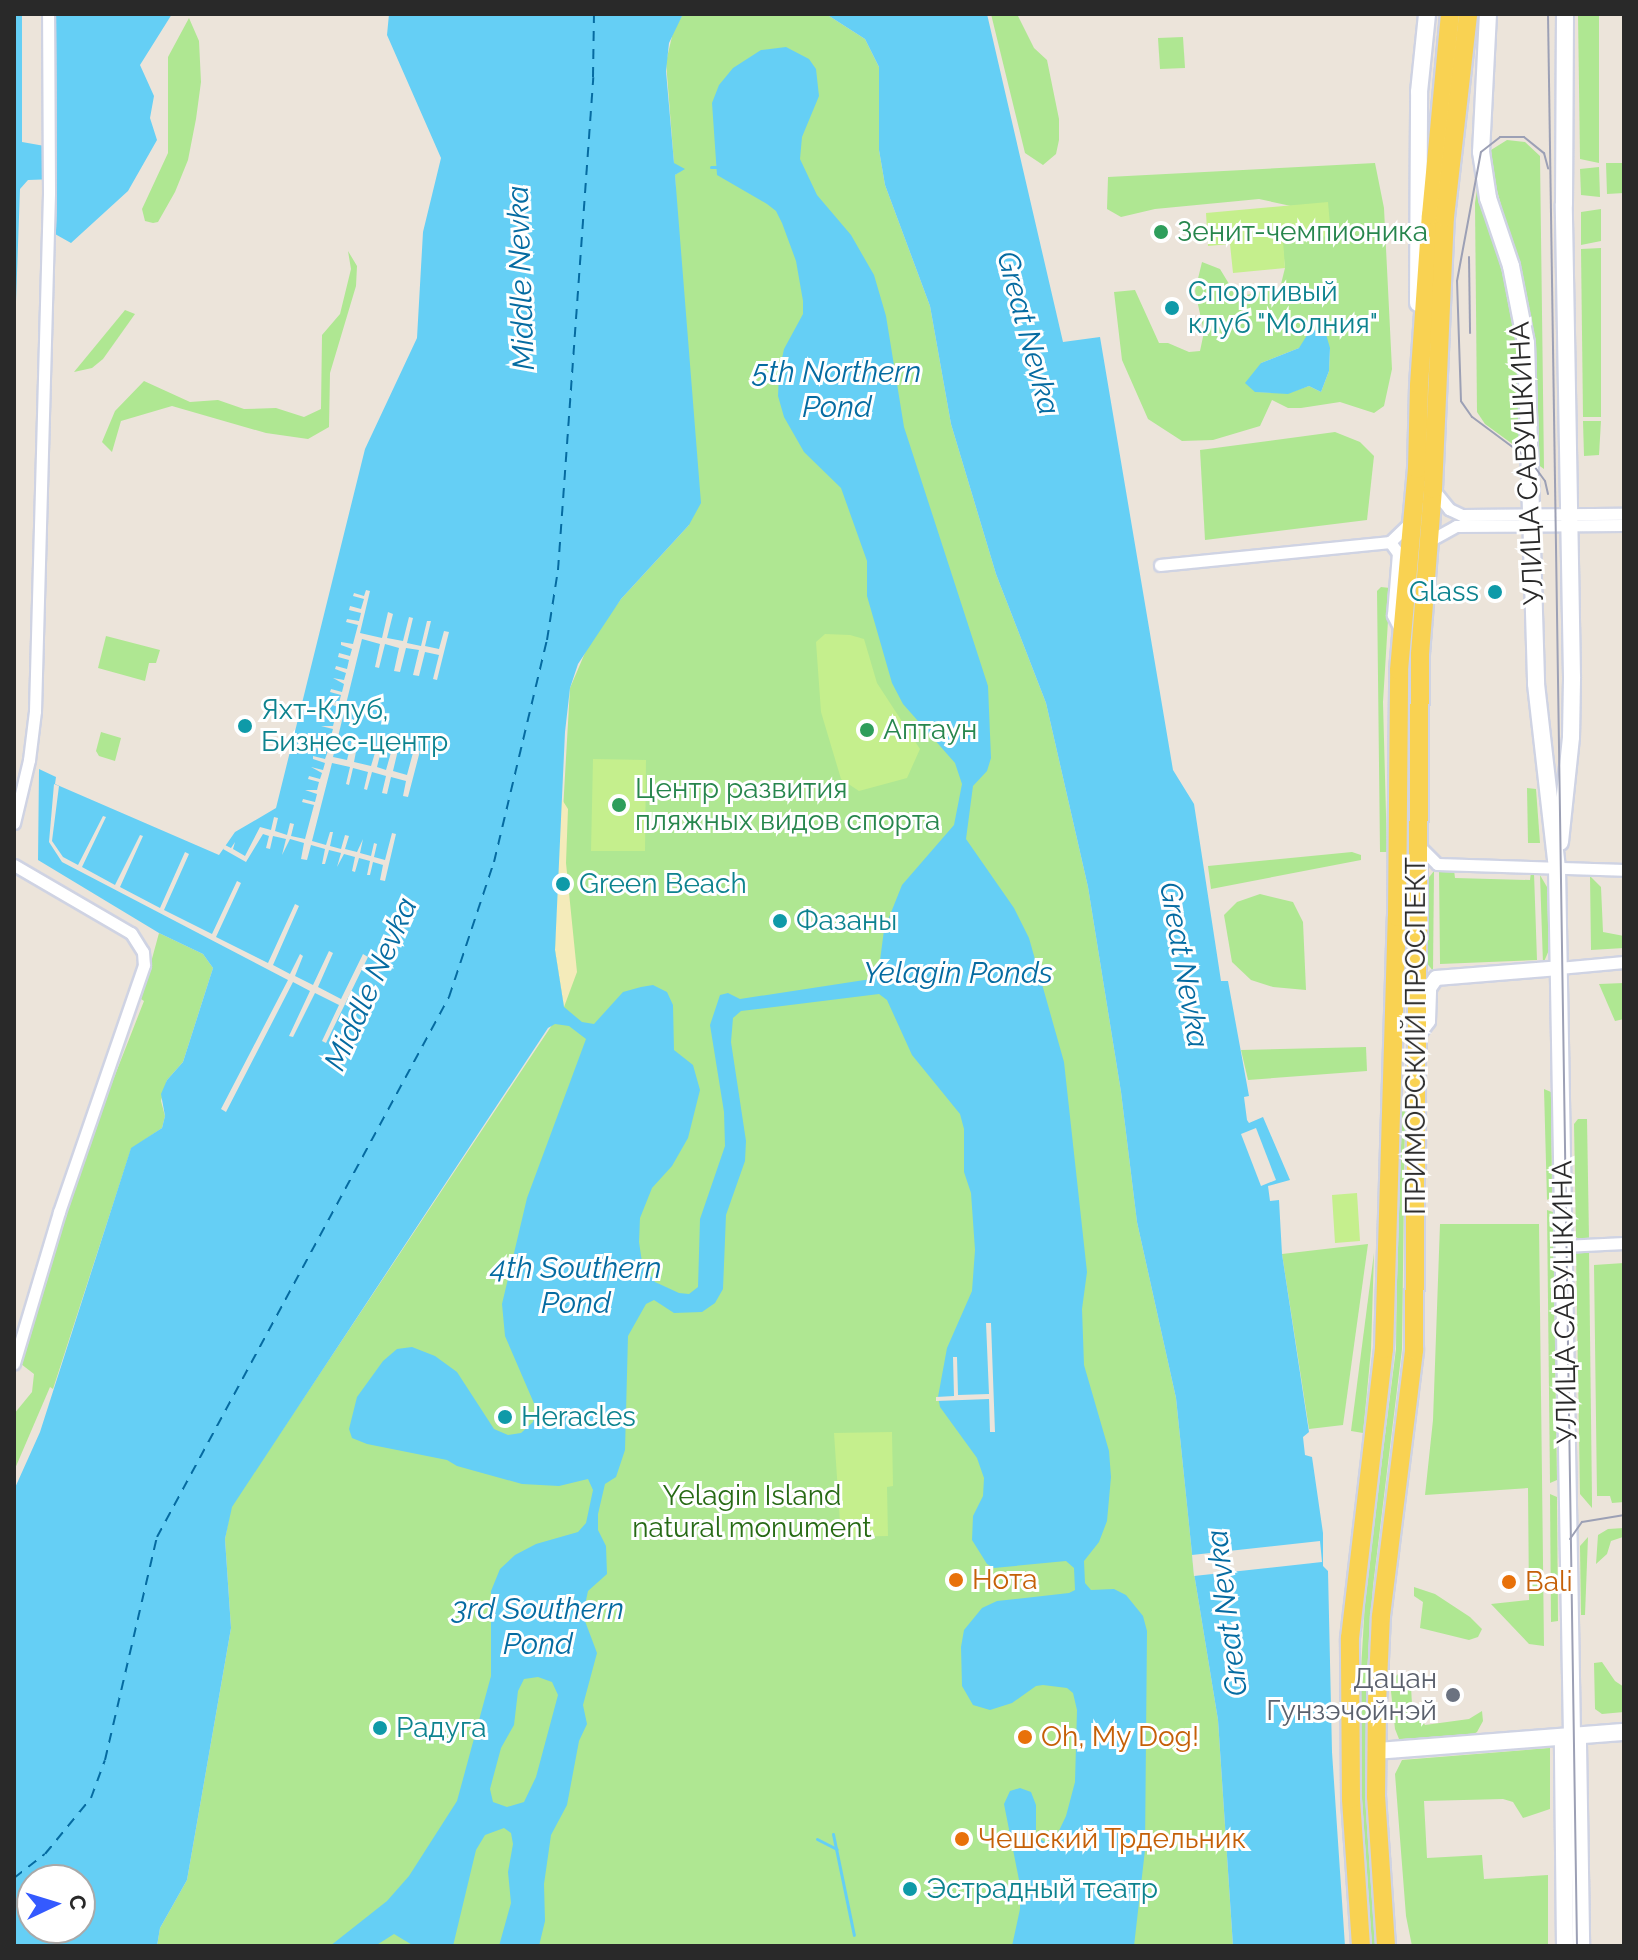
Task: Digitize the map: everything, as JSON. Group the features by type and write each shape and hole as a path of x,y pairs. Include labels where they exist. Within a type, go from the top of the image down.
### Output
{"main road":[{"name":"ПРИМОРСКИЙ ПРОСПЕКТ","path":"1419,385 1417,161 1427,14"},
{"path":"1446,125 1450,14"},
{"path":"1446,125 1468,14"},
{"name":"УЛИЦА САВУШКИНА","path":"1488,14 1481,152 1488,198 1511,266 1526,343 1536,684 1557,868 1572,1736 1578,1744 1581,1946"},
{"name":"УЛИЦА САВУШКИНА","path":"1557,868 1571,737 1565,14"},
{"name":"ПРИМОРСКИЙ ПРОСПЕКТ","path":"1361,1946 1350,1768 1350,1638 1384,1349 1402,635 1419,385 1446,125"},
{"name":"ПРИМОРСКИЙ ПРОСПЕКТ","path":"1386,1946 1376,1751 1381,1616 1414,1350 1420,654 1433,489 1446,125"},
{"path":"1376,1751 1624,1732"},
{"name":"УЛИЦА САВУШКИНА","path":"1565,1946 1563,1744 1572,1736"}],"street":[{"path":"14,823 29,760 35,711 49,192 48,14"},
{"path":"1433,489 1449,509 1462,515 1624,525"},
{"path":"1568,521 1624,514"},
{"path":"1429,542 1456,526 1531,519"},
{"path":"1160,565 1390,542 1412,520"},
{"path":"1390,542 1398,553 1393,615 1402,635"},
{"path":"1417,842 1437,864 1624,870"},
{"path":"1416,890 1437,864"},
{"path":"14,865 131,933 143,952 144,965 64,1198 14,1363"},
{"path":"1416,1037 1428,1021 1429,988 1436,978 1624,962"},
{"path":"1564,1246 1624,1243"}],"green space":[{"name":"Yelagin Island natural monument","path":"683,14 826,14 865,39 879,67 879,150 885,185 930,306 951,424 996,574 1046,703 1088,887 1121,1092 1137,1222 1176,1398 1194,1573 1218,1720 1233,1946 157,1946 160,1928 187,1880 231,1628 225,1539 231,1507 564,1007 555,950 570,688 590,641 621,599 689,525 675,175 683,169 674,164 666,62 673,32"},
{"path":"991,14 1017,14 1034,48 1047,60 1059,119 1059,140 1056,154 1043,165 1025,153"},
{"path":"1578,14 1599,14 1599,163 1580,159"},
{"path":"189,18 199,41 201,82 196,119 188,160 175,192 158,222 153,223 145,221 142,209 168,153 168,57"},
{"path":"1183,37 1185,68 1160,69 1158,38"},
{"path":"1507,140 1525,142 1540,156 1544,469 1537,464 1532,321 1493,175 1491,150"},
{"path":"1375,163 1384,208 1392,369 1384,406 1374,413 1340,402 1288,408 1272,400 1260,426 1213,440 1182,441 1148,419 1122,360 1114,292 1135,290 1159,343 1168,343 1189,352 1200,351 1204,332 1195,291 1202,262 1220,269 1237,297 1280,288 1285,268 1282,240 1328,203 1291,206 1259,199 1155,209 1121,217 1107,209 1108,177","holes":["1299,348 1330,348 1329,371 1321,392 1309,386 1288,393 1255,392 1261,363"]},
{"path":"1606,163 1624,163 1624,193 1607,194"},
{"path":"1599,167 1600,197 1581,195 1580,169"},
{"path":"1478,183 1516,324 1522,451 1485,424 1477,412 1475,203"},
{"path":"1328,202 1331,236 1283,240 1285,268 1233,273 1230,244 1208,246 1206,213"},
{"path":"1601,209 1601,241 1581,245 1581,212"},
{"path":"1601,248 1601,417 1583,417 1581,249"},
{"path":"348,251 357,266 356,286 330,373 329,427 308,439 266,433 172,406 121,421 112,452 102,442 115,411 144,381 190,402 218,400 244,409 276,408 304,417 321,409 322,335 340,314 351,269"},
{"path":"125,310 135,314 103,359 92,368 74,372"},
{"path":"1583,421 1601,421 1599,455 1584,456"},
{"path":"1335,432 1360,442 1374,456 1367,520 1205,540 1200,450"},
{"path":"1381,587 1390,588 1383,702 1387,852 1380,852 1377,591"},
{"name":"Аптаун","path":"825,634 864,639 877,683 920,749 907,778 859,791 841,779 821,712 816,642"},
{"path":"106,636 160,650 156,663 149,663 145,681 98,668"},
{"path":"101,732 121,738 115,761 99,756 96,751"},
{"name":"Центр развития пляжных видов спорта","path":"593,759 646,760 645,851 591,851"},
{"path":"1527,788 1536,789 1540,843 1528,843"},
{"path":"1352,852 1361,855 1361,860 1211,889 1208,866"},
{"path":"1439,870 1454,870 1455,878 1530,880 1531,872 1534,873 1537,960 1440,964"},
{"path":"1434,871 1433,971 1426,962 1426,881"},
{"path":"1540,875 1547,887 1549,950 1543,964"},
{"path":"1590,876 1601,887 1603,932 1624,936 1624,948 1591,950"},
{"path":"1260,894 1293,902 1303,922 1306,990 1273,987 1251,980 1232,962 1224,915 1237,902"},
{"path":"159,933 203,954 213,968 183,1062 167,1080 161,1101 165,1116 162,1128 131,1149 53,1389 50,1387 14,1471 14,1414 32,1392 34,1374 21,1364 88,1144 144,1001 141,999"},
{"path":"1624,983 1624,1019 1615,1021 1599,984"},
{"path":"1366,1047 1367,1071 1248,1080 1241,1050"},
{"path":"1544,1089 1551,1092 1552,1197 1547,1200"},
{"path":"1399,1107 1405,1107 1402,1349 1373,1586 1366,1686 1367,1797 1377,1946 1371,1946 1360,1798 1360,1686 1366,1586 1396,1349"},
{"path":"1578,1119 1587,1119 1589,1238 1579,1239 1576,1237 1574,1124"},
{"path":"1357,1193 1360,1241 1335,1243 1332,1195"},
{"path":"1547,1210 1553,1212 1557,1480 1550,1483"},
{"path":"1440,1224 1539,1224 1544,1646 1529,1644 1491,1604 1529,1600 1528,1488 1425,1495 1433,1420"},
{"path":"1368,1244 1343,1425 1309,1429 1282,1254"},
{"path":"1589,1250 1592,1508 1580,1494 1576,1253"},
{"path":"1374,1253 1371,1350 1363,1433 1351,1431"},
{"path":"1624,1263 1624,1502 1612,1503 1610,1496 1597,1496 1594,1265"},
{"path":"892,1432 893,1486 887,1487 888,1536 841,1537 834,1433"},
{"path":"1550,1494 1557,1497 1558,1621 1551,1622"},
{"path":"1624,1528 1623,1537 1611,1541 1607,1554 1596,1564 1598,1535 1608,1529"},
{"path":"1588,1537 1585,1615 1581,1615 1580,1546"},
{"path":"1414,1587 1435,1594 1470,1617 1482,1629 1478,1637 1469,1640 1420,1628 1423,1602 1414,1596"},
{"path":"1602,1662 1615,1681 1624,1687 1624,1712 1602,1714 1595,1709 1594,1663"},
{"path":"1398,1674 1417,1680 1411,1687 1412,1704 1425,1725 1469,1719 1482,1711 1483,1721 1477,1732 1470,1736 1399,1739 1390,1682"},
{"path":"1550,1748 1550,1809 1523,1818 1513,1802 1503,1799 1424,1801 1427,1858 1482,1855 1484,1879 1548,1875 1548,1946 1412,1946 1406,1916 1395,1774 1402,1760"}],"sand":[{"name":"Green Beach","path":"561,798 568,809 566,863 577,972 564,1007 555,950"}],"water":[{"path":"14,14 22,14 22,142 56,148 56,14 172,14 140,65 154,96 150,118 157,140 128,191 71,243 55,234 56,179 28,180 20,189 14,358"},
{"path":"389,14 683,14 669,43 666,71 674,163 685,169 675,175 701,503 689,525 621,599 578,664 570,688 565,732 555,950 564,1007 582,1022 594,1024 623,992 641,987 653,985 667,992 673,1005 674,1050 693,1065 700,1090 688,1138 672,1166 652,1188 640,1218 639,1242 642,1262 655,1282 689,1294 698,1287 700,1219 725,1146 724,1112 710,1025 720,995 728,993 740,999 871,979 879,968 884,930 902,885 954,825 962,784 955,763 903,704 892,683 867,596 867,561 841,488 804,452 784,417 778,396 779,372 784,349 803,314 803,301 796,261 782,223 776,211 767,204 717,175 712,103 719,85 733,68 761,50 786,47 809,59 816,69 819,96 802,137 800,159 817,195 851,235 874,275 886,316 904,427 988,686 991,758 987,771 973,786 966,839 1014,908 1029,938 1064,1062 1087,1272 1082,1309 1084,1365 1109,1451 1111,1477 1107,1521 1099,1542 1084,1561 1085,1583 1091,1590 1114,1589 1126,1595 1143,1616 1147,1631 1145,1850 1134,1946 1012,1946 1020,1909 1020,1885 1004,1804 1010,1791 1020,1788 1031,1792 1036,1805 1036,1836 1045,1842 1055,1839 1066,1816 1075,1782 1077,1710 1073,1693 1067,1688 1043,1685 1036,1686 1012,1703 990,1710 973,1705 962,1686 961,1647 964,1630 982,1608 997,1601 1069,1593 1075,1590 1074,1568 1066,1561 994,1568 987,1564 972,1540 973,1516 983,1496 984,1478 977,1458 940,1407 938,1397 947,1348 972,1291 975,1250 971,1193 964,1172 964,1129 960,1114 912,1055 887,1000 879,994 741,1011 733,1018 731,1042 746,1141 745,1161 726,1215 723,1289 715,1303 702,1312 674,1313 654,1300 646,1304 628,1336 625,1450 616,1477 605,1484 598,1514 598,1530 606,1546 607,1574 588,1591 585,1605 585,1621 597,1653 583,1705 587,1724 579,1741 567,1805 551,1835 544,1884 545,1921 539,1946 499,1946 511,1903 508,1872 513,1844 511,1833 504,1828 485,1835 476,1850 453,1946 414,1946 394,1934 375,1946 330,1946 387,1901 409,1876 457,1801 491,1676 491,1591 500,1569 515,1555 536,1544 578,1532 586,1523 593,1490 588,1479 559,1486 522,1484 457,1466 447,1460 367,1444 352,1438 349,1429 357,1397 383,1361 397,1349 412,1347 435,1356 457,1372 494,1429 508,1435 521,1433 533,1422 536,1408 505,1336 502,1304 527,1198 586,1039 569,1026 555,1024 548,1028 232,1507 225,1539 231,1628 187,1880 160,1928 157,1946 14,1946 14,1490 40,1432 131,1148 162,1128 165,1116 161,1094 167,1080 183,1062 213,968 203,954 159,933 38,860 39,769 56,777 55,784 219,855 235,832 276,808 365,449 417,338 423,232 441,158 387,35","holes":["538,1677 552,1682 558,1695 536,1777 524,1802 507,1807 493,1802 490,1789 501,1748 514,1725 518,1691 524,1679"]},
{"name":"Great Nevka","path":"826,14 987,14 1063,342 1100,337 1173,770 1194,804 1221,981 1228,981 1249,1096 1244,1097 1247,1120 1249,1123 1263,1117 1290,1180 1268,1186 1270,1201 1279,1200 1282,1254 1309,1432 1303,1437 1305,1455 1312,1457 1323,1533 1323,1566 1328,1571 1332,1752 1345,1946 1233,1946 1218,1720 1194,1573 1176,1398 1137,1222 1121,1092 1088,887 1046,703 996,574 951,424 930,306 885,185 879,150 879,67 865,39"},
{"path":"1324,327 1330,348 1329,371 1321,392 1309,386 1288,394 1255,392 1245,383 1261,363 1299,348 1309,332"}],"pier":[{"path":"366,590 370,591 360,633 382,638 388,612 393,614 387,638 403,641 409,617 413,618 407,643 421,646 427,621 431,621 425,646 439,649 444,631 449,632 437,680 433,679 439,655 425,652 419,676 413,675 419,650 406,648 400,672 394,671 399,648 385,644 379,668 375,667 380,644 362,639 333,757 347,760 352,740 358,741 354,762 371,766 377,746 382,747 377,767 386,770 392,749 398,750 393,771 407,775 414,749 420,751 408,797 403,796 406,781 391,777 387,794 382,793 386,776 372,772 367,790 364,789 368,772 353,768 349,785 346,784 350,767 332,763 312,841 326,845 330,832 333,832 330,846 341,849 345,835 349,836 345,849 357,852 363,839 360,853 371,856 374,843 377,844 374,857 385,860 392,833 396,834 385,881 380,880 383,865 373,862 370,875 367,875 370,861 359,858 355,872 352,871 355,857 344,854 337,867 341,853 329,850 325,864 322,864 325,849 311,845 307,860 301,859 304,843 290,839 282,855 286,839 273,836 270,849 266,848 269,836 263,834 246,862 223,849 225,845 231,848 235,842 233,849 245,856 260,827 271,830 274,817 278,818 275,831 287,835 290,823 294,824 291,836 305,839 314,805 302,802 303,799 315,802 317,794 305,790 317,790 319,782 308,779 309,776 320,779 322,773 311,767 323,770 325,763 313,759 313,756 325,759 328,751 316,748 316,745 328,747 330,740 318,736 319,733 331,736 333,729 321,726 333,726 335,718 323,715 336,715 338,707 327,703 327,700 339,703 341,695 330,692 331,689 342,692 344,684 333,678 344,680 346,673 335,669 336,666 347,669 349,660 338,657 339,653 350,656 352,649 341,645 341,642 353,644 358,625 346,622 347,619 359,621 361,613 349,610 350,606 361,609 364,599 353,596 354,593 364,596"},
{"path":"54,784 59,786 52,841 63,857 78,865 103,816 106,817 82,867 115,885 140,835 143,836 120,887 160,908 185,852 189,854 164,910 212,934 237,881 241,883 216,937 268,963 295,904 299,906 273,965 290,974 300,954 303,956 295,976 313,985 329,951 333,953 318,987 341,999 363,954 368,957 326,1043 322,1041 339,1005 315,993 293,1037 289,1036 310,991 293,982 226,1112 221,1109 288,980 62,862 49,842"},
{"path":"1256,1128 1276,1180 1261,1186 1241,1134"},
{"path":"986,1323 991,1323 995,1432 990,1432 989,1399 936,1401 936,1397 954,1396 953,1357 957,1357 958,1395 989,1394"},
{"path":"1320,1541 1322,1562 1194,1576 1192,1555"}],"waterway":[{"path":"711,167 716,167"},
{"path":"833,1834 854,1935"},
{"path":"817,1839 837,1849"}],"ferry route":[{"path":"14,1878 45,1854 91,1798 105,1760 157,1537 449,997 494,862 547,640 558,570 593,77 594,14"}],"tram line":[{"path":"1548,14 1577,1946"},
{"path":"1548,168 1544,153 1524,137 1500,137 1481,152 1457,281 1461,401 1472,417 1530,460 1545,481 1548,494"},
{"path":"1469,257 1470,333"},
{"path":"1570,1539 1582,1522 1624,1515"}],"place":[{"name":"Зенит-чемпионика","path":"1161,232"},
{"name":"Спортивый клуб \"Молния\"","path":"1172,308"},
{"name":"Glass","path":"1495,592"},
{"name":"Яхт-Клуб, Бизнес-центр","path":"245,726"},
{"name":"Аптаун","path":"867,730"},
{"name":"Центр развития пляжных видов спорта","path":"619,805"},
{"name":"Green Beach","path":"563,884"},
{"name":"Фазаны","path":"780,921"},
{"name":"Heracles","path":"505,1417"},
{"name":"Нота","path":"956,1580"},
{"name":"Bali","path":"1509,1582"},
{"name":"Дацан Гунзэчойнэй","path":"1453,1695"},
{"name":"Радуга","path":"380,1728"},
{"name":"Oh, My Dog!","path":"1025,1737"},
{"name":"Чешский Трдельник","path":"962,1839"},
{"name":"Эстрадный театр","path":"910,1889"}],"water label":[{"name":"Middle Nevka","path":"521,278"},
{"name":"5th Northern Pond","path":"837,389"},
{"name":"Yelagin Ponds","path":"958,973"},
{"name":"Middle Nevka","path":"371,984"},
{"name":"4th Southern Pond","path":"576,1285"},
{"name":"3rd Southern Pond","path":"538,1626"}]}
